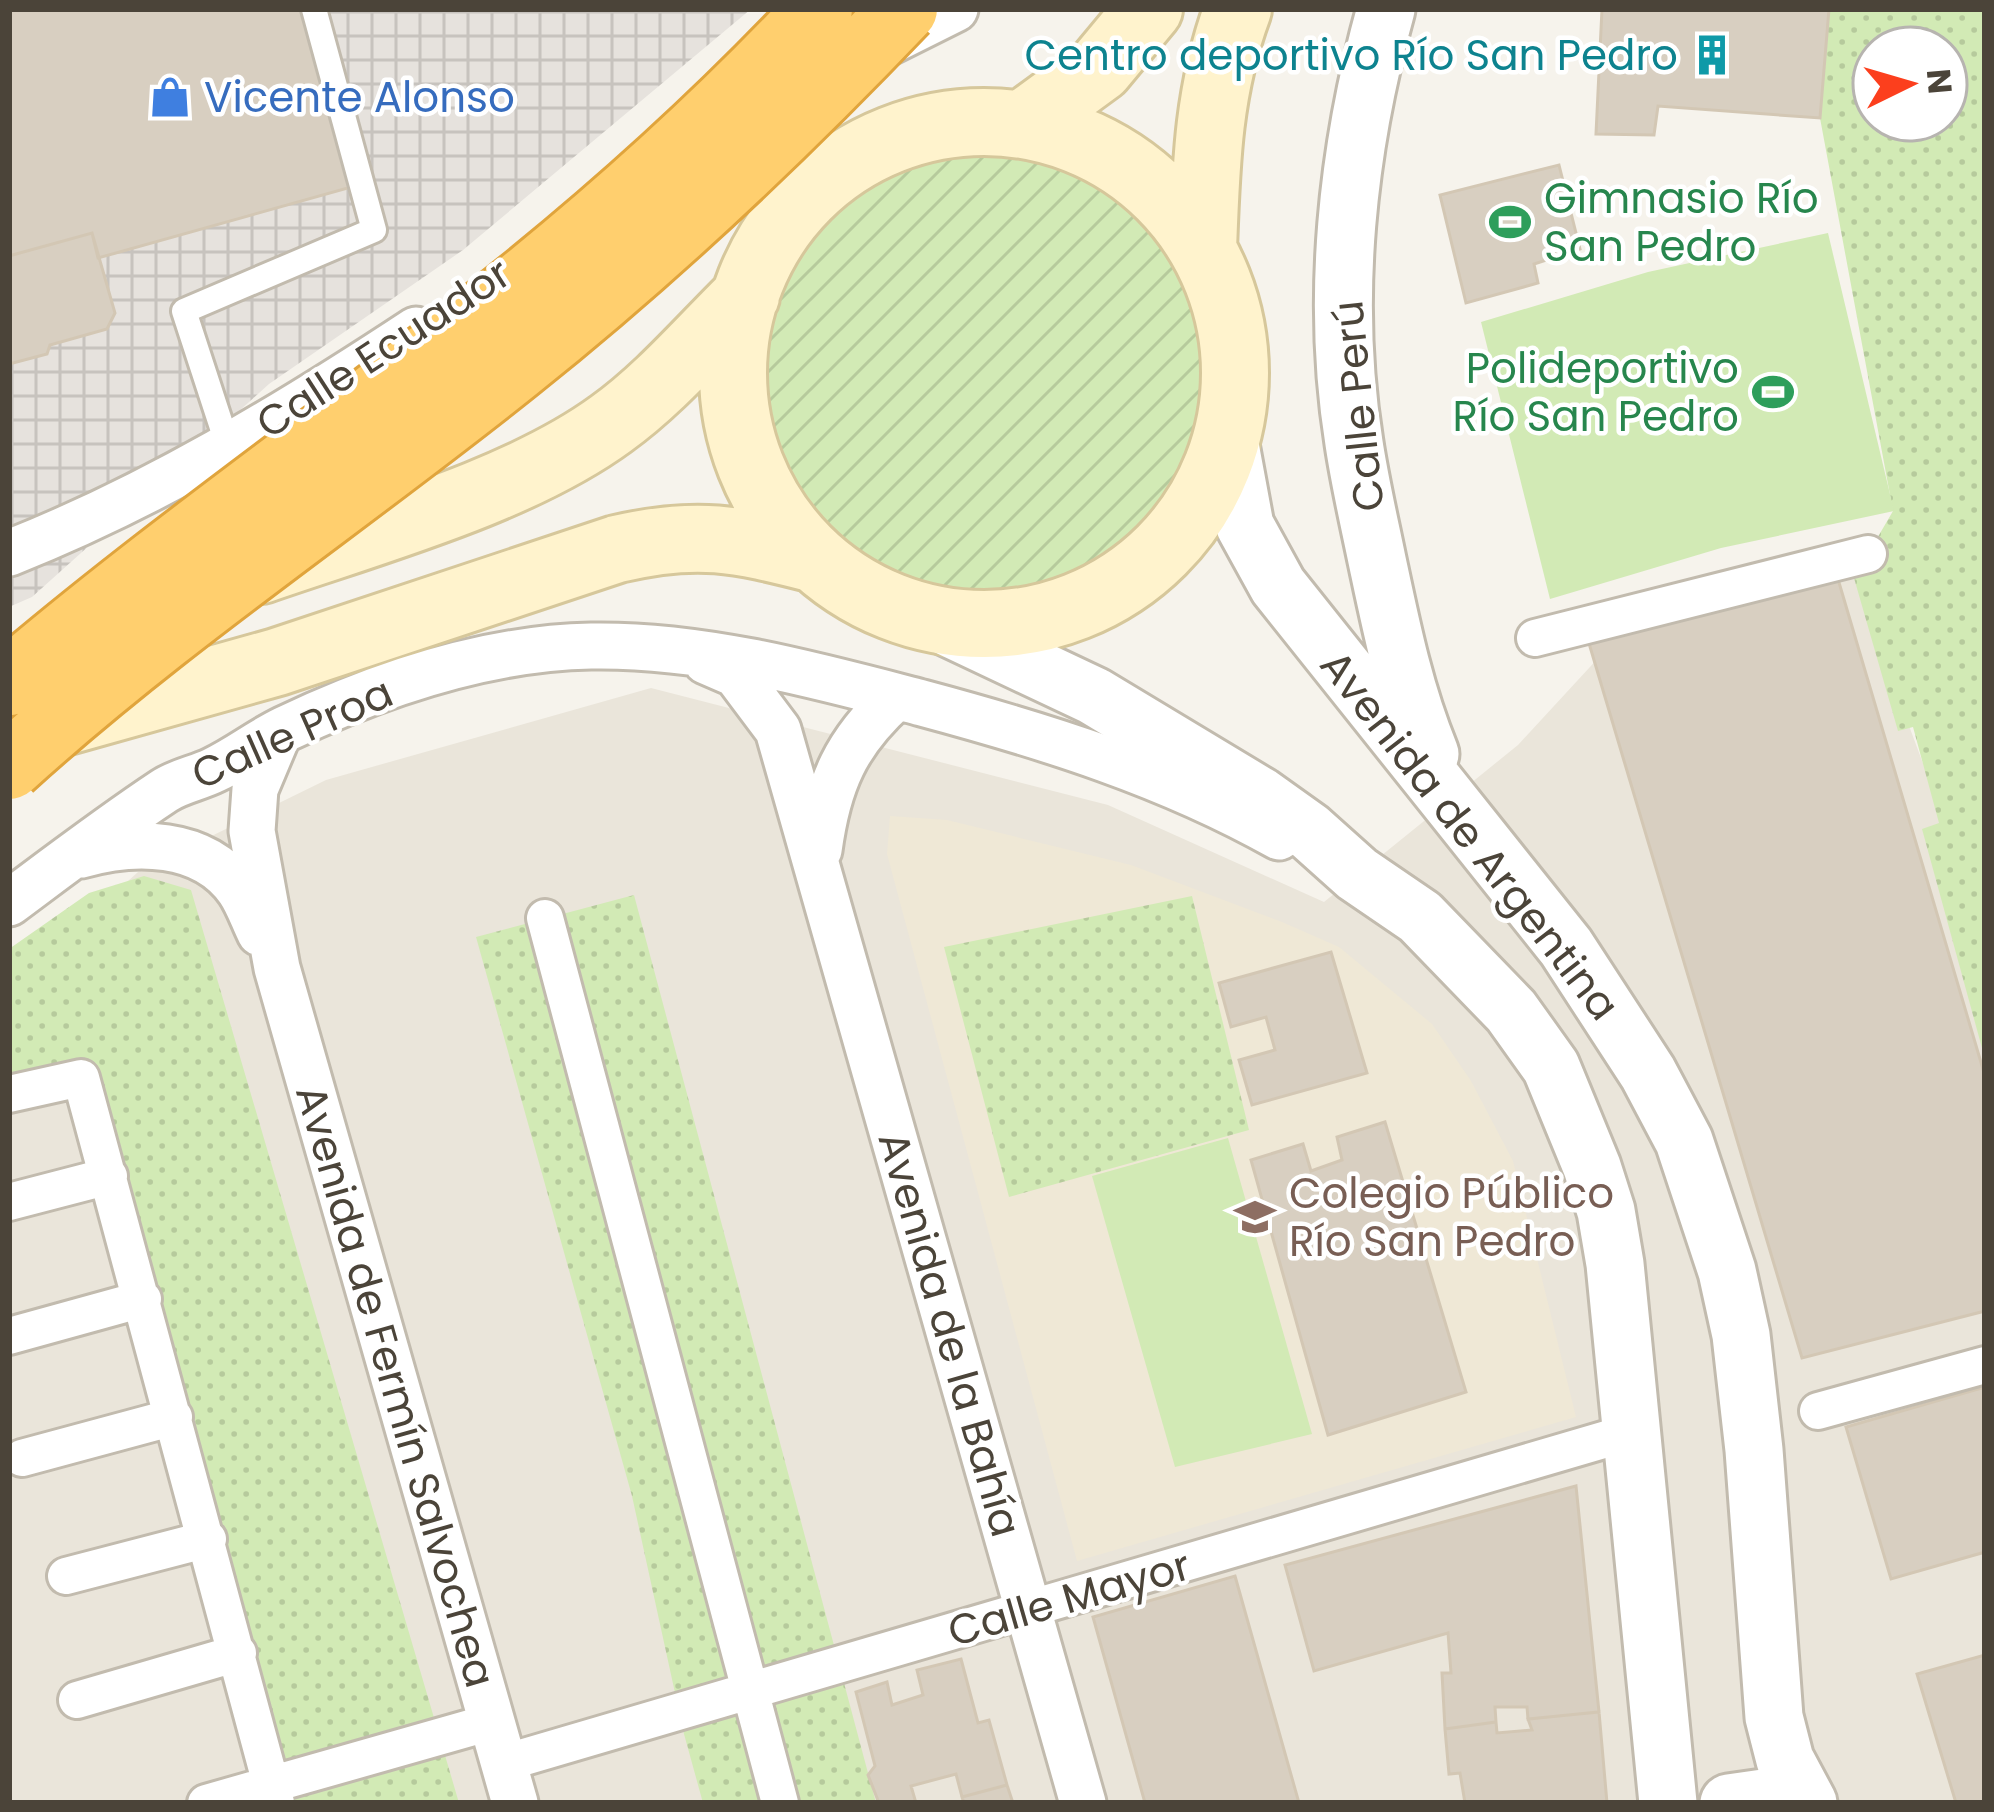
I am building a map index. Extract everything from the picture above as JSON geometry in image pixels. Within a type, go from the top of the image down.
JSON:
[{"type":"highway","points":[[9,682],[161,558],[478,319],[596,223],[751,82],[819,9]]},
{"type":"highway","points":[[9,766],[175,627],[517,368],[681,231],[904,9]]},
{"type":"main road","points":[[1022,124],[1100,68],[1149,9]]},
{"type":"main road","points":[[1202,250],[1208,142],[1220,59],[1238,9]]},
{"type":"main road","points":[[952,124],[1022,124],[1077,140],[1127,166],[1170,204],[1202,250],[1221,293],[1232,339],[1235,371],[1228,434],[1195,510],[1160,552],[1118,586],[1042,619],[988,625],[933,620],[870,597],[815,559],[770,503],[742,438],[734,352],[746,296],[764,253],[790,213],[862,153],[906,134],[952,124]]},
{"type":"main road","points":[[9,657],[445,507],[506,481],[610,426],[746,296]]},
{"type":"main road","points":[[9,742],[50,725],[278,662],[617,549],[669,537],[718,538],[815,559]]},
{"type":"street","points":[[742,114],[782,53],[791,9]]},
{"type":"street","points":[[742,114],[955,9]]},
{"type":"street","name":"Calle Perú","points":[[1386,9],[1353,154],[1344,268],[1347,385],[1354,444],[1398,659],[1447,796]]},
{"type":"street","name":"Calle Ecuador","points":[[9,553],[81,525],[279,417],[742,114]]},
{"type":"street","name":"Avenida de Argentina","points":[[1228,434],[1245,526],[1278,586],[1556,934],[1607,1008],[1684,1141],[1727,1271],[1749,1390],[1774,1717],[1785,1760],[1808,1803]]},
{"type":"street","points":[[1535,638],[1868,554]]},
{"type":"street","name":"Avenida de Argentina","points":[[933,620],[1094,696],[1309,831],[1357,874],[1420,917],[1511,1011],[1551,1067],[1574,1117],[1606,1211],[1634,1430],[1668,1803]]},
{"type":"street","name":"Calle Proa","points":[[9,903],[169,787],[214,771],[279,732],[353,698],[529,650],[592,646],[682,650],[896,697],[1036,734],[1237,813],[1315,859],[1357,874]]},
{"type":"street","name":"Calle Proa","points":[[682,650],[736,674],[762,704],[778,730],[817,865]]},
{"type":"street","points":[[817,865],[832,779],[868,722],[896,697]]},
{"type":"street","points":[[278,968],[252,831],[255,789],[279,732]]},
{"type":"street","points":[[169,787],[212,790],[234,806],[252,831]]},
{"type":"street","points":[[67,859],[115,845],[154,844],[205,859],[238,888],[278,968]]},
{"type":"street","name":"Avenida de la Bahía","points":[[817,865],[1082,1803]]},
{"type":"street","points":[[545,918],[780,1803]]},
{"type":"street","name":"Avenida de Fermín Salvochea","points":[[278,968],[503,1763]]},
{"type":"street","points":[[9,1094],[80,1078],[208,1539],[273,1794]]},
{"type":"street","points":[[9,1202],[109,1176]]},
{"type":"street","points":[[9,1336],[142,1299]]},
{"type":"street","points":[[1818,1411],[1985,1365]]},
{"type":"street","points":[[22,1458],[174,1417]]},
{"type":"street","name":"Calle Mayor","points":[[206,1803],[503,1763],[1634,1430]]},
{"type":"street","points":[[66,1576],[208,1539]]},
{"type":"street","points":[[77,1700],[238,1653]]},
{"type":"street","points":[[1729,1803],[1764,1798],[1796,1803]]},
{"type":"lane","points":[[228,446],[184,311],[374,230],[314,9]]},
{"type":"shaded area","points":[[9,9],[751,9],[463,250],[269,384],[32,597],[9,607]]},
{"type":"shaded area","points":[[1854,578],[1985,930],[1985,1803],[9,1803],[9,989],[138,872],[326,780],[651,688],[1108,805],[1324,902],[1518,745],[1613,642]]},
{"type":"shaded area","name":"Colegio Público Río San Pedro","points":[[890,816],[947,820],[1131,865],[1282,922],[1339,947],[1432,1024],[1471,1081],[1513,1161],[1576,1417],[1077,1561],[887,854]]},
{"type":"green space","points":[[1829,9],[1985,9],[1985,1059],[1922,829],[1939,823],[1913,727],[1898,731],[1854,578],[1893,511],[1820,118]]},
{"type":"green space","points":[[983,145],[1028,149],[1071,162],[1110,184],[1145,212],[1173,247],[1195,286],[1208,329],[1212,374],[1208,419],[1195,462],[1173,501],[1145,536],[1110,564],[1071,586],[1028,599],[983,603],[938,599],[895,586],[856,564],[821,536],[793,501],[771,462],[758,419],[754,374],[758,329],[771,286],[793,247],[821,212],[856,184],[895,162],[938,149]]},
{"type":"green space","points":[[1828,233],[1894,511],[1721,548],[1550,599],[1481,322],[1648,272]]},
{"type":"green space","points":[[144,876],[191,890],[459,1803],[290,1803],[94,1062],[9,1084],[9,949],[89,893]]},
{"type":"green space","points":[[634,895],[876,1803],[703,1803],[684,1734],[632,1496],[476,937]]},
{"type":"green space","points":[[1192,896],[1249,1130],[1009,1197],[944,947]]},
{"type":"green space","points":[[1228,1138],[1312,1434],[1175,1467],[1092,1176]]},
{"type":"building","name":"Vicente Alonso","points":[[9,9],[306,9],[355,186],[98,258],[92,233],[9,256]]},
{"type":"building","name":"Centro deportivo Río San Pedro","points":[[1602,9],[1829,9],[1820,118],[1658,106],[1654,135],[1596,134]]},
{"type":"building","name":"Gimnasio Río San Pedro","points":[[1559,165],[1580,249],[1534,264],[1538,283],[1466,303],[1440,195]]},
{"type":"building","points":[[92,233],[115,313],[107,329],[50,345],[47,354],[9,364],[9,256]]},
{"type":"building","points":[[1835,569],[1985,1076],[1985,1311],[1802,1358],[1588,640]]},
{"type":"building","points":[[1331,952],[1367,1073],[1252,1105],[1239,1060],[1275,1050],[1266,1017],[1231,1027],[1219,983]]},
{"type":"building","points":[[1385,1122],[1466,1392],[1328,1435],[1251,1160],[1303,1144],[1311,1171],[1342,1160],[1337,1137]]},
{"type":"building","points":[[1985,1387],[1985,1552],[1891,1579],[1846,1427]]},
{"type":"building","points":[[1576,1486],[1599,1712],[1528,1719],[1527,1707],[1495,1707],[1496,1722],[1445,1729],[1442,1673],[1451,1673],[1448,1633],[1314,1671],[1285,1565]]},
{"type":"building","points":[[1235,1576],[1299,1803],[1145,1803],[1093,1617]]},
{"type":"building","points":[[1985,1655],[1985,1803],[1956,1803],[1917,1674]]},
{"type":"building","points":[[961,1659],[978,1723],[989,1720],[1007,1785],[962,1797],[956,1774],[911,1786],[916,1803],[879,1803],[868,1775],[875,1766],[856,1692],[887,1682],[892,1705],[923,1695],[917,1670]]},
{"type":"building","points":[[1599,1712],[1607,1803],[1465,1803],[1460,1773],[1449,1774],[1445,1729],[1496,1722],[1497,1733],[1532,1730],[1528,1719]]},
{"type":"building","points":[[1007,1785],[1013,1803],[964,1803],[962,1797]]},
{"type":"place","name":"Centro deportivo Río San Pedro","points":[[1712,55]]},
{"type":"place","name":"Vicente Alonso","points":[[170,97]]},
{"type":"place","name":"Gimnasio Río San Pedro","points":[[1510,222]]},
{"type":"place","name":"Polideportivo Río San Pedro","points":[[1773,392]]},
{"type":"place","name":"Colegio Público Río San Pedro","points":[[1255,1217]]}]
